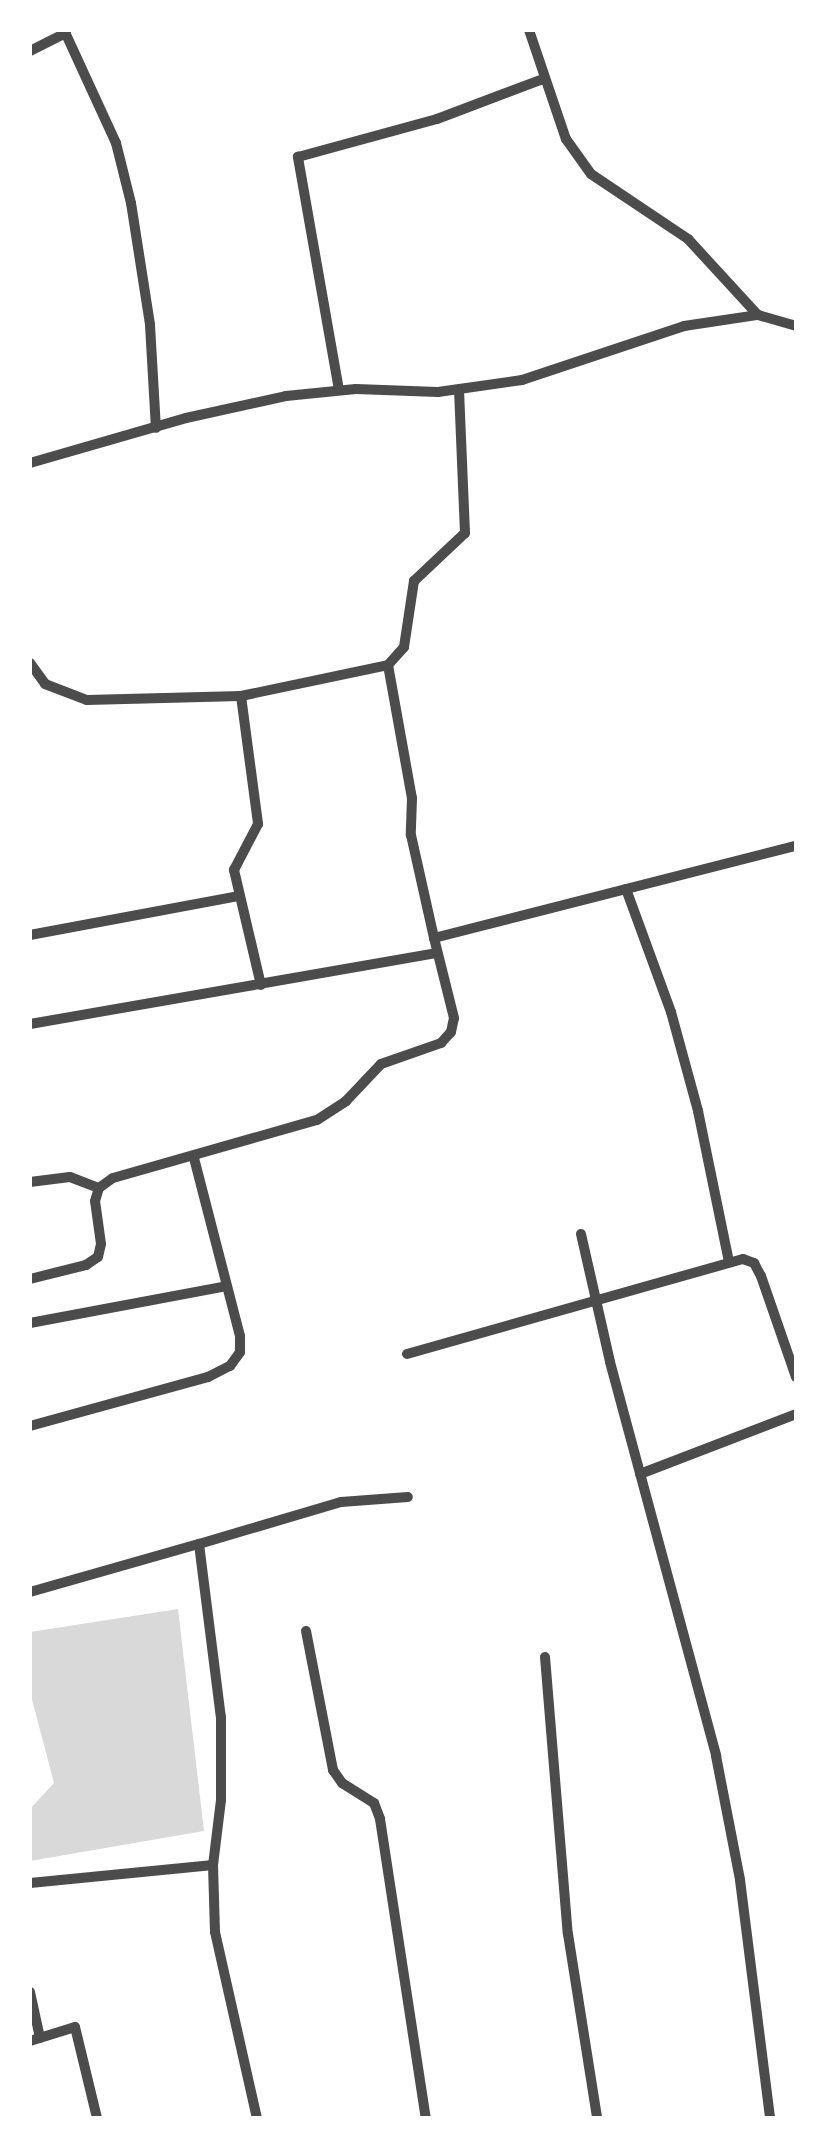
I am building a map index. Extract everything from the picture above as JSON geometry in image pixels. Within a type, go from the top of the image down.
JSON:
[{"type":"street","points":[[529,30],[566,139],[590,174],[688,239],[758,314]]},
{"type":"street","points":[[30,51],[65,32],[116,143],[131,203],[150,326],[156,428]]},
{"type":"street","points":[[340,390],[298,157],[436,118],[543,78]]},
{"type":"street","points":[[30,463],[286,396],[340,390],[459,389],[522,380],[684,326],[758,314],[796,326]]},
{"type":"street","points":[[30,662],[45,684],[87,700],[241,696],[388,665],[404,647],[414,582],[465,533],[459,389]]},
{"type":"street","points":[[30,1278],[86,1265],[98,1256],[102,1244],[95,1201],[100,1188],[112,1178],[194,1158],[316,1120],[346,1101],[381,1064],[441,1043],[451,1032],[454,1018],[411,836],[412,798],[388,665]]},
{"type":"street","points":[[241,696],[258,824],[234,870],[261,986]]},
{"type":"street","points":[[434,938],[796,846]]},
{"type":"street","points":[[626,889],[684,1062],[729,1262]]},
{"type":"street","points":[[30,935],[238,896]]},
{"type":"street","points":[[30,1024],[436,953]]},
{"type":"street","points":[[30,1426],[208,1377],[230,1366],[240,1352],[240,1336],[194,1158]]},
{"type":"street","points":[[30,1182],[70,1177],[100,1188]]},
{"type":"street","points":[[581,1234],[716,1756],[740,1880],[770,2118]]},
{"type":"street","points":[[407,1354],[729,1262],[754,1264],[796,1377]]},
{"type":"street","points":[[30,1323],[227,1286]]},
{"type":"street","points":[[640,1474],[796,1414]]},
{"type":"street","points":[[30,1592],[341,1502],[408,1498]]},
{"type":"street","points":[[199,1544],[221,1717],[221,1800],[213,1865],[215,1932],[256,2118]]},
{"type":"street","points":[[306,1631],[332,1770],[342,1783],[374,1803],[380,1819],[426,2118]]},
{"type":"street","points":[[545,1656],[568,1934],[597,2118]]},
{"type":"street","points":[[30,1883],[213,1865]]},
{"type":"street","points":[[30,1992],[35,2040],[76,2027],[97,2118]]},
{"type":"shaded area","points":[[178,1609],[204,1831],[30,1861],[30,1809],[54,1783],[30,1692],[30,1632]]}]
